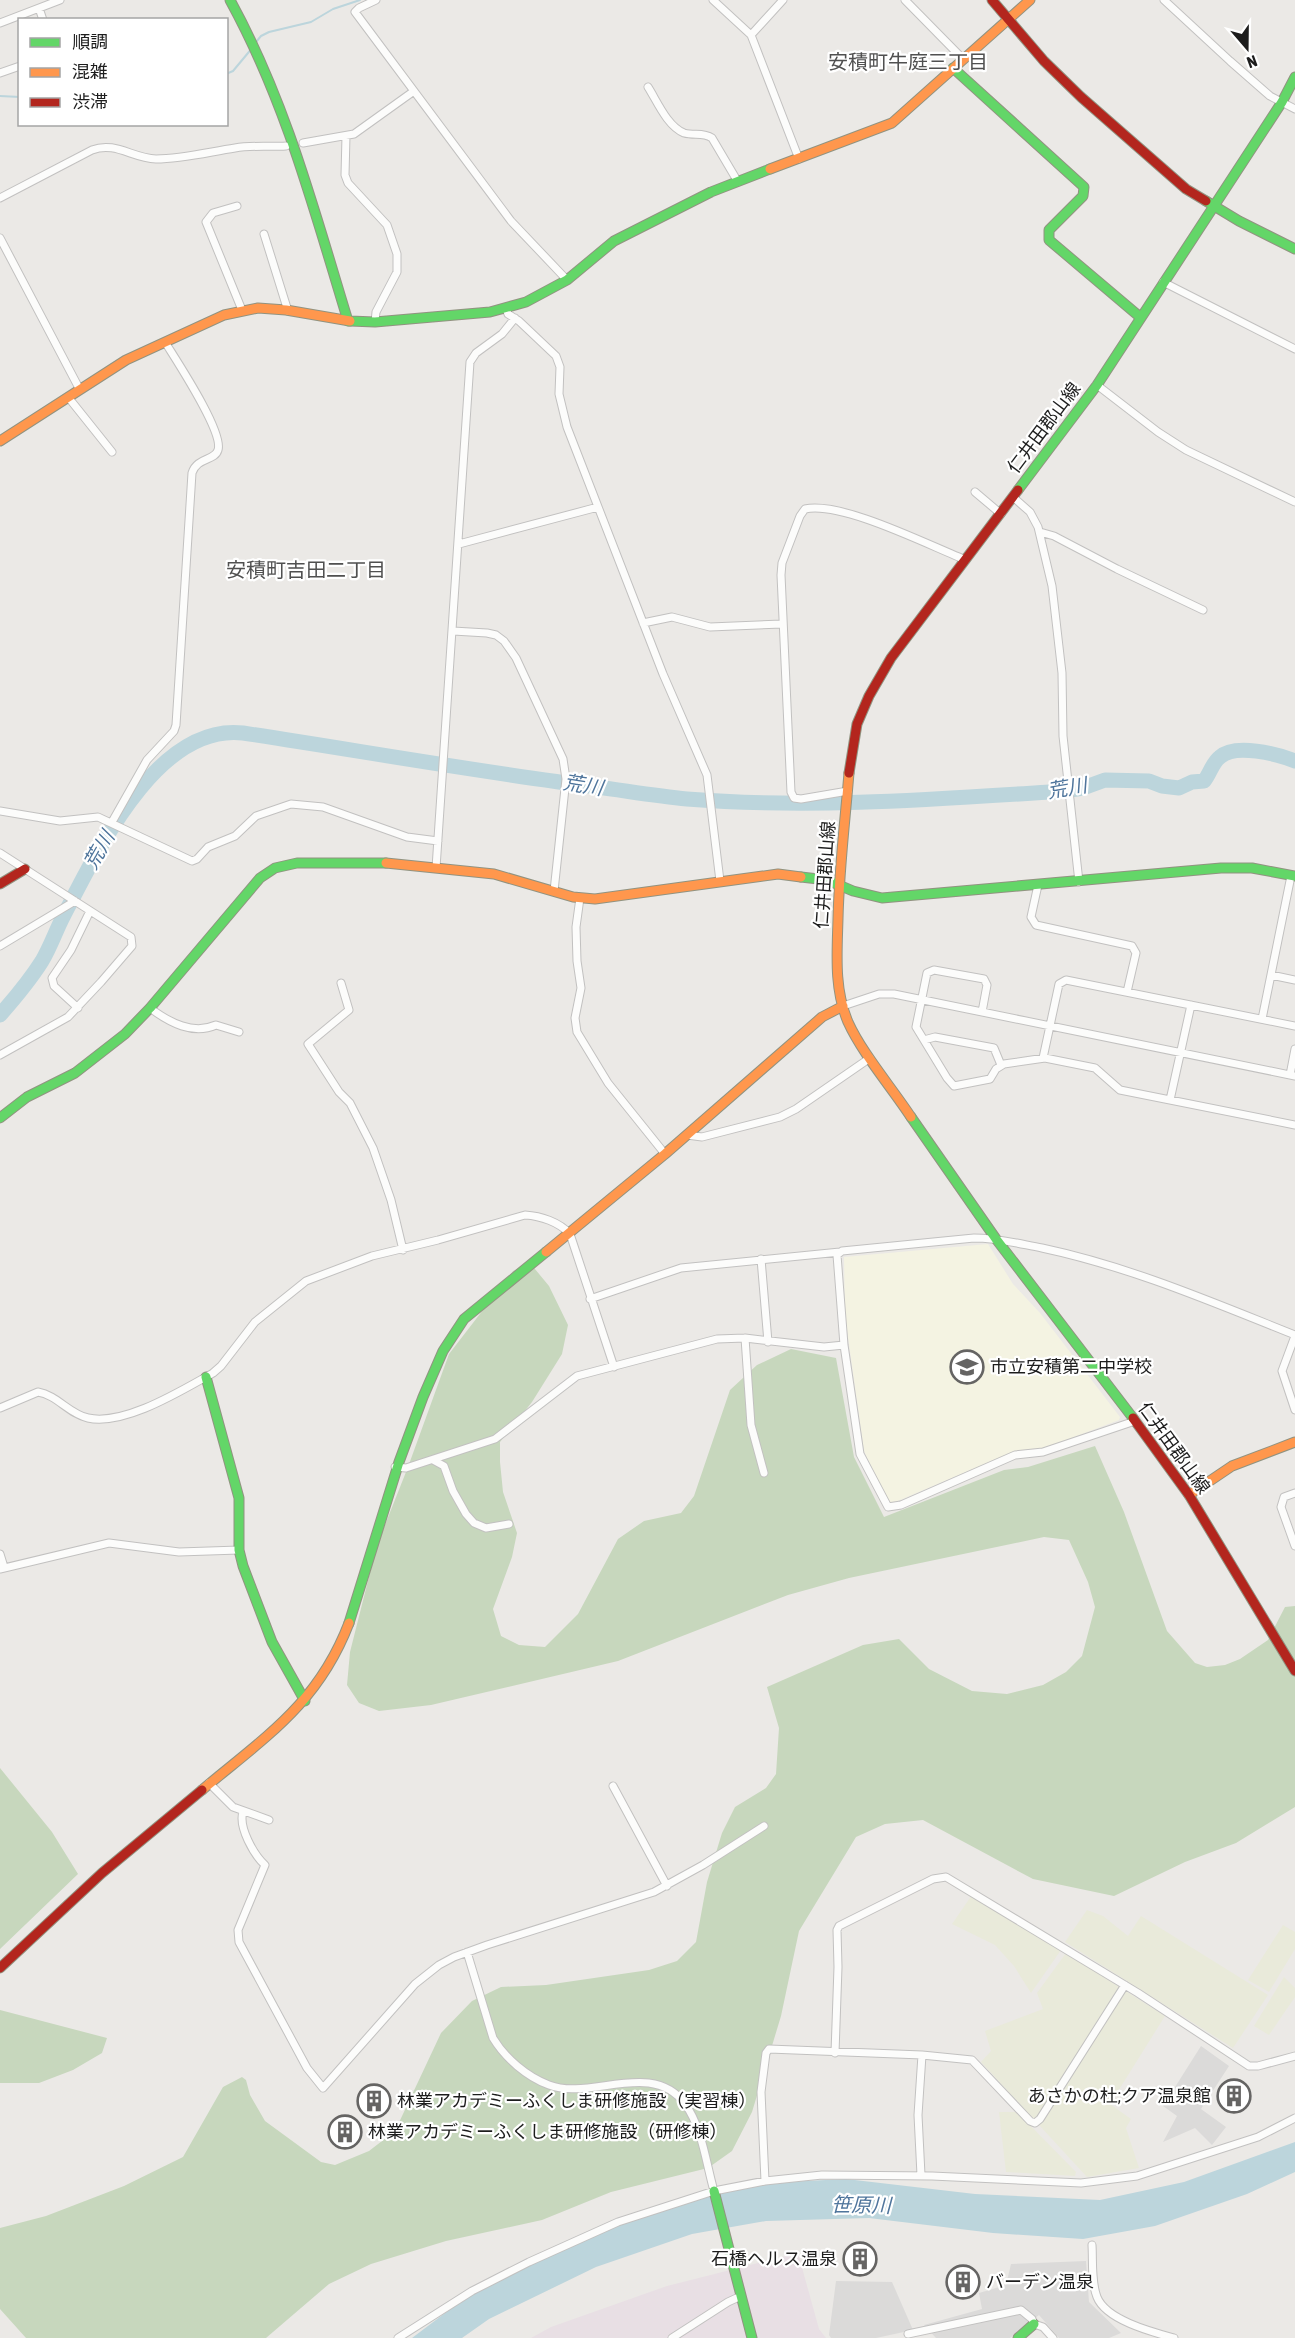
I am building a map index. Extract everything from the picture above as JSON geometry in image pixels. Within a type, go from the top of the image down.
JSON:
[{"type":"street","points":[[0,23],[60,0]]},
{"type":"street","points":[[230,0],[253,40],[296,147],[348,321]]},
{"type":"street","points":[[376,0],[358,8],[355,12],[510,220],[567,280]]},
{"type":"street","points":[[713,0],[751,35],[799,159]]},
{"type":"street","points":[[751,35],[783,0]]},
{"type":"street","points":[[905,0],[963,59]]},
{"type":"street","points":[[992,0],[1081,97],[1186,189],[1214,207],[1295,249]]},
{"type":"street","points":[[0,441],[126,360],[224,315],[242,310],[258,308],[348,321],[375,322],[474,314],[506,309],[544,294],[567,280],[614,241],[637,227],[738,182],[892,123],[1030,0]]},
{"type":"street","points":[[1164,0],[1230,62],[1275,99],[1295,109]]},
{"type":"street","points":[[39,8],[42,18]]},
{"type":"street","points":[[0,73],[18,67]]},
{"type":"street","points":[[953,68],[1084,187],[1083,196],[1049,230],[1049,240],[1140,317]]},
{"type":"street","name":"仁井田郡山線","points":[[1295,77],[1282,102],[1097,384],[891,658],[869,696],[857,724],[851,752],[839,884],[836,971],[843,1006],[858,1040],[996,1239],[1189,1495],[1295,1671]]},
{"type":"street","points":[[648,87],[667,117],[679,130],[688,134],[705,134],[712,138],[738,182]]},
{"type":"street","points":[[303,143],[354,134],[414,91]]},
{"type":"street","points":[[346,136],[345,175],[348,183],[387,225],[398,254],[397,272],[376,312],[375,322]]},
{"type":"street","points":[[0,198],[104,146],[112,146],[155,159],[207,154],[238,147],[286,146]]},
{"type":"street","points":[[237,206],[213,213],[206,222],[242,310]]},
{"type":"street","points":[[264,234],[288,311]]},
{"type":"street","points":[[0,238],[80,390]]},
{"type":"street","points":[[1163,282],[1295,349]]},
{"type":"street","points":[[506,309],[508,314],[556,356],[560,367],[559,392],[567,427],[643,623],[708,778],[720,881]]},
{"type":"street","points":[[436,868],[470,362],[476,353],[502,334],[515,318]]},
{"type":"street","points":[[112,822],[147,760],[174,731],[176,725],[192,474],[197,464],[216,454],[219,447],[208,415],[165,342]]},
{"type":"street","points":[[1097,384],[1178,445],[1295,502]]},
{"type":"street","points":[[68,397],[112,452]]},
{"type":"street","points":[[975,492],[1000,514]]},
{"type":"street","points":[[1013,497],[1033,516],[1040,532],[1052,586],[1059,633],[1063,736],[1078,882]]},
{"type":"street","points":[[459,544],[598,507]]},
{"type":"street","points":[[848,791],[801,799],[792,796],[782,624],[782,567],[800,516],[805,509],[820,508],[852,514],[966,560]]},
{"type":"street","points":[[1040,532],[1049,534],[1203,610]]},
{"type":"street","points":[[643,623],[672,616],[710,627],[782,624]]},
{"type":"street","points":[[453,631],[496,635],[507,644],[516,658],[563,759],[566,778],[554,891]]},
{"type":"street","points":[[0,811],[60,821],[91,816],[112,822],[192,861],[197,859],[207,847],[235,836],[256,816],[291,804],[322,807],[407,837],[438,841]]},
{"type":"street","points":[[0,853],[131,937],[132,946],[78,1008],[49,1029],[0,1055]]},
{"type":"street","points":[[0,1118],[27,1097],[75,1073],[125,1034],[150,1008],[252,886],[275,868],[297,863],[326,861],[382,863],[494,874],[580,898],[599,899],[778,874],[823,879],[867,896],[882,898],[1221,868],[1252,868],[1293,876],[1262,1019]]},
{"type":"street","points":[[0,884],[25,869]]},
{"type":"street","points":[[1038,885],[1031,917],[1036,925],[1132,946],[1136,953],[1127,992]]},
{"type":"street","points":[[580,898],[576,927],[581,988],[575,1018],[578,1032],[608,1083],[665,1154]]},
{"type":"street","points":[[0,946],[75,901]]},
{"type":"street","points":[[78,1008],[54,986],[52,978],[71,950],[90,912]]},
{"type":"street","points":[[982,1012],[987,986],[981,978],[930,971],[927,974],[916,1027],[954,1086],[990,1079],[1001,1065],[1043,1058],[1095,1068],[1120,1090],[1295,1125]]},
{"type":"street","points":[[1271,975],[1295,980]]},
{"type":"street","points":[[1043,1058],[1059,984],[1068,980],[1295,1026]]},
{"type":"street","points":[[342,983],[349,1010],[308,1044],[339,1092],[350,1103],[373,1148],[391,1200],[403,1250]]},
{"type":"street","points":[[0,1968],[102,1873],[305,1701],[329,1667],[345,1638],[395,1467],[435,1365],[448,1339],[464,1319],[665,1154],[822,1017],[843,1006],[882,993],[1292,1075],[1295,1049]]},
{"type":"street","points":[[1170,1100],[1191,1005]]},
{"type":"street","points":[[150,1008],[194,1030],[207,1030],[216,1025],[239,1032]]},
{"type":"street","points":[[924,1040],[935,1037],[994,1048],[1001,1065]]},
{"type":"street","points":[[687,1135],[702,1137],[780,1117],[796,1109],[870,1058]]},
{"type":"street","points":[[0,1408],[38,1392],[54,1398],[86,1418],[117,1416],[152,1406],[206,1377],[221,1366],[255,1322],[306,1281],[372,1256],[403,1250],[525,1215],[532,1215],[559,1225],[570,1234],[614,1367]]},
{"type":"street","points":[[590,1299],[681,1268],[974,1238],[996,1239],[1078,1256],[1136,1272],[1295,1336],[1282,1371],[1291,1389],[1295,1410]]},
{"type":"street","points":[[840,1252],[837,1259],[844,1345],[860,1454],[888,1507],[901,1505],[1015,1455],[1043,1452],[1135,1421]]},
{"type":"street","points":[[761,1259],[768,1342]]},
{"type":"street","points":[[395,1467],[406,1468],[495,1439],[572,1379],[705,1341],[745,1338],[824,1347],[844,1345]]},
{"type":"street","points":[[745,1338],[750,1417],[764,1473]]},
{"type":"street","points":[[206,1377],[239,1498],[239,1550],[250,1587],[272,1642],[305,1701]]},
{"type":"street","points":[[1189,1495],[1232,1466],[1295,1442]]},
{"type":"street","points":[[432,1460],[444,1467],[453,1491],[474,1523],[486,1528],[509,1524]]},
{"type":"street","points":[[1294,1543],[1281,1507],[1284,1497],[1295,1493]]},
{"type":"street","points":[[0,1554],[2,1568],[109,1543],[179,1552],[239,1550]]},
{"type":"street","points":[[209,1783],[229,1805],[269,1820]]},
{"type":"street","points":[[613,1786],[667,1886]]},
{"type":"street","points":[[243,1812],[241,1820],[244,1830],[265,1865],[238,1930],[239,1942],[307,2068],[323,2088],[424,1975],[454,1957],[624,1903],[667,1886],[764,1826]]},
{"type":"street","points":[[835,2053],[837,1930],[839,1926],[941,1877],[949,1877],[1125,1985],[1249,2066],[1258,2066],[1295,2056]]},
{"type":"street","points":[[468,1952],[493,2038],[500,2051],[528,2073],[549,2085],[578,2089],[637,2082],[660,2086],[683,2102],[693,2118],[752,2338]]},
{"type":"street","points":[[765,2181],[761,2092],[767,2051],[773,2049],[922,2055],[972,2060],[1030,2121],[1035,2122],[1040,2119],[1125,1985]]},
{"type":"street","points":[[921,2175],[918,2115],[922,2055]]},
{"type":"street","points":[[399,2338],[472,2291],[529,2262],[618,2222],[714,2193],[765,2181],[822,2175],[921,2175],[1081,2183],[1137,2176],[1258,2137],[1295,2118]]},
{"type":"street","points":[[1092,2245],[1095,2291],[1100,2304],[1136,2328],[1174,2338]]},
{"type":"street","points":[[672,2338],[741,2296]]},
{"type":"street","points":[[908,2334],[1021,2310],[1032,2319],[1034,2324],[1043,2327],[1053,2338]]},
{"type":"street","points":[[1018,2338],[1034,2324]]},
{"type":"shaded area","name":"市立安積第二中学校","points":[[988,1244],[1013,1284],[1040,1313],[1120,1417],[1119,1420],[1045,1448],[1015,1451],[893,1503],[888,1502],[864,1451],[845,1316],[844,1257]]},
{"type":"shaded area","points":[[972,1895],[1061,1950],[1031,1993],[1014,1966],[995,1945],[952,1924]]},
{"type":"shaded area","points":[[1087,1910],[1103,1916],[1128,1936],[1141,1916],[1268,1995],[1233,2048],[1065,1942]]},
{"type":"shaded area","points":[[1283,1925],[1295,1932],[1295,1949],[1269,1992],[1248,1980]]},
{"type":"shaded area","points":[[1066,1953],[1165,2016],[1110,2104],[1131,2119],[1126,2128],[1139,2168],[1087,2177],[981,2062],[991,2051],[985,2031],[1043,2009],[1037,1993]]},
{"type":"shaded area","points":[[1284,1977],[1295,1988],[1295,1997],[1269,2035],[1254,2026]]},
{"type":"shaded area","name":"あさかの杜;クア温泉館","points":[[1201,2046],[1229,2066],[1201,2109],[1226,2127],[1212,2145],[1195,2128],[1163,2142],[1177,2116],[1163,2106]]},
{"type":"shaded area","points":[[999,2112],[1017,2112],[1076,2172],[1075,2176],[1006,2172]]},
{"type":"shaded area","points":[[798,2253],[819,2329],[826,2338],[531,2338],[551,2327],[667,2286]]},
{"type":"shaded area","points":[[1086,2261],[1089,2302],[1121,2333],[1109,2338],[1059,2338],[1039,2315],[1010,2338],[936,2338],[924,2325],[982,2309],[979,2293],[1006,2285],[1011,2264]]},
{"type":"shaded area","points":[[836,2281],[892,2282],[913,2330],[876,2338],[831,2338],[829,2335]]},
{"type":"green space","points":[[530,1263],[549,1286],[568,1325],[562,1354],[532,1402],[500,1442],[503,1492],[517,1533],[512,1557],[493,1609],[501,1636],[519,1645],[545,1647],[578,1614],[618,1539],[644,1521],[681,1513],[694,1496],[730,1390],[757,1365],[791,1349],[836,1358],[854,1457],[884,1517],[1004,1470],[1028,1467],[1095,1446],[1124,1512],[1167,1631],[1195,1663],[1207,1667],[1225,1665],[1240,1659],[1268,1640],[1285,1607],[1295,1606],[1295,1807],[1236,1843],[1185,1862],[1114,1896],[1033,1879],[923,1820],[885,1824],[856,1837],[799,1931],[781,2016],[752,2112],[732,2151],[708,2168],[611,2192],[542,2220],[446,2241],[371,2264],[329,2284],[266,2338],[26,2338],[0,2309],[0,2228],[46,2216],[124,2186],[183,2157],[223,2087],[242,2077],[246,2080],[250,2095],[265,2121],[321,2162],[335,2165],[369,2151],[395,2131],[441,2033],[472,2001],[501,1987],[546,1985],[649,1970],[677,1961],[696,1942],[707,1882],[722,1833],[735,1807],[766,1788],[776,1774],[779,1728],[767,1687],[863,1645],[899,1639],[929,1669],[972,1691],[1007,1694],[1043,1685],[1066,1672],[1082,1656],[1095,1607],[1088,1582],[1069,1540],[1044,1537],[849,1578],[788,1595],[618,1661],[431,1705],[379,1711],[359,1703],[347,1685],[350,1652],[377,1545],[449,1354],[513,1271]]},
{"type":"green space","points":[[0,1768],[52,1832],[78,1874],[0,1949]]},
{"type":"green space","points":[[0,2010],[107,2038],[102,2053],[73,2070],[39,2083],[0,2083]]},
{"type":"water","name":"笹原川","points":[[1295,2142],[1295,2172],[1247,2194],[1155,2226],[1083,2239],[993,2233],[869,2218],[766,2221],[692,2234],[596,2267],[489,2319],[462,2338],[412,2338],[469,2295],[559,2248],[679,2200],[765,2183],[846,2179],[975,2194],[1100,2200],[1184,2182]]},
{"type":"waterway","points":[[256,42],[269,32],[311,22],[333,9],[360,0]]},
{"type":"waterway","points":[[228,73],[233,71],[253,47]]},
{"type":"waterway","points":[[0,96],[18,97]]},
{"type":"waterway","name":"荒川","points":[[0,1015],[42,961],[94,859],[112,827],[134,797],[157,770],[183,748],[212,735],[243,733],[508,775],[676,798],[734,802],[829,803],[970,797],[1064,791],[1083,788],[1105,780],[1149,781],[1162,786],[1179,788],[1192,782],[1204,781],[1217,759],[1227,753],[1256,751],[1295,761]]},
{"type":"traffic: fast","points":[[230,0],[250,39],[283,117],[348,321]]},
{"type":"traffic: fast","points":[[953,68],[1084,187],[1083,196],[1049,230],[1049,240],[1140,317]]},
{"type":"traffic: fast","points":[[1018,490],[1097,385],[1282,102],[1295,77]]},
{"type":"traffic: fast","points":[[350,321],[375,322],[490,312],[526,302],[567,280],[614,241],[711,192],[770,169]]},
{"type":"traffic: fast","points":[[1206,201],[1239,221],[1295,249]]},
{"type":"traffic: fast","points":[[0,1118],[27,1097],[75,1073],[125,1034],[150,1008],[260,878],[275,868],[297,863],[386,863]]},
{"type":"traffic: fast","points":[[801,877],[827,880],[853,891],[882,898],[1221,868],[1252,868],[1295,876]]},
{"type":"traffic: fast","points":[[911,1117],[996,1239],[1133,1418]]},
{"type":"traffic: fast","points":[[349,1623],[399,1462],[443,1351],[464,1319],[546,1252]]},
{"type":"traffic: fast","points":[[206,1377],[239,1498],[239,1550],[243,1566],[272,1642],[305,1701]]},
{"type":"traffic: fast","points":[[714,2191],[752,2338]]},
{"type":"traffic: fast","points":[[1018,2338],[1034,2324]]},
{"type":"traffic: slow","points":[[770,169],[892,123],[1030,0]]},
{"type":"traffic: slow","points":[[0,441],[126,360],[224,315],[258,308],[286,310],[350,321]]},
{"type":"traffic: slow","points":[[849,773],[839,901],[837,958],[840,997],[854,1034],[911,1117]]},
{"type":"traffic: slow","points":[[386,863],[494,874],[573,897],[595,899],[778,874],[801,877]]},
{"type":"traffic: slow","points":[[546,1252],[665,1154],[822,1017],[843,1006]]},
{"type":"traffic: slow","points":[[1189,1495],[1232,1466],[1295,1442]]},
{"type":"traffic: slow","points":[[202,1790],[288,1717],[322,1676],[349,1623]]},
{"type":"traffic: jam","points":[[992,0],[1044,61],[1081,97],[1186,189],[1206,201]]},
{"type":"traffic: jam","points":[[849,773],[857,724],[869,696],[891,658],[1018,490]]},
{"type":"traffic: jam","points":[[0,884],[25,869]]},
{"type":"traffic: jam","points":[[1133,1418],[1189,1495],[1295,1671]]},
{"type":"traffic: jam","points":[[0,1968],[102,1873],[202,1790]]},
{"type":"place","name":"市立安積第二中学校","points":[[967,1367]]},
{"type":"place","name":"あさかの杜;クア温泉館","points":[[1234,2096]]},
{"type":"place","name":"林業アカデミーふくしま研修施設（実習棟）","points":[[374,2101]]},
{"type":"place","name":"林業アカデミーふくしま研修施設（研修棟）","points":[[345,2132]]},
{"type":"place","name":"石橋ヘルス温泉","points":[[860,2259]]},
{"type":"place","name":"バーデン温泉","points":[[963,2282]]},
{"type":"district","name":"安積町牛庭三丁目","points":[[908,62]]},
{"type":"district","name":"安積町吉田二丁目","points":[[306,570]]}]
